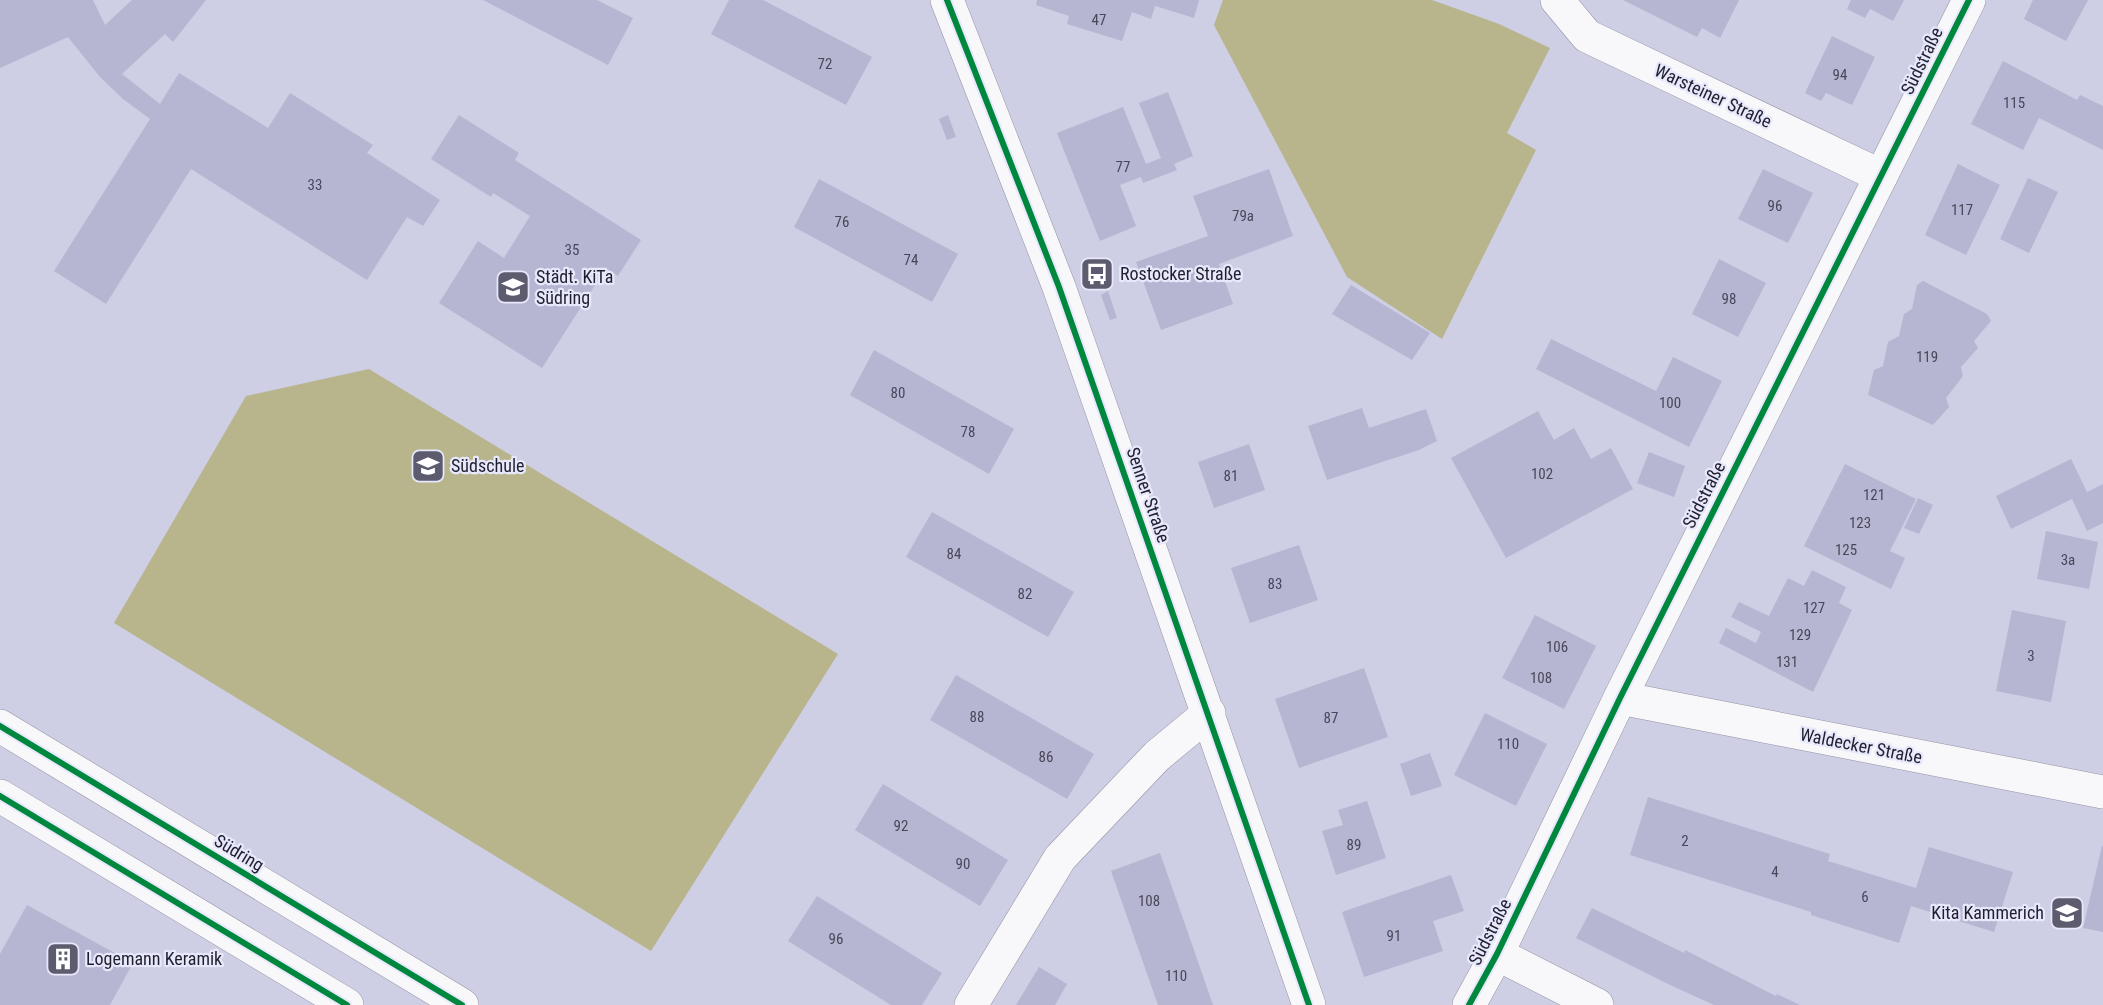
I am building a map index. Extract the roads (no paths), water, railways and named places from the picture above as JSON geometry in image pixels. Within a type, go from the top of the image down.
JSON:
[{"type":"street","name":"Senner Straße","points":[[947,0],[1059,287],[1309,1005]]},
{"type":"street","name":"Warsteiner Straße","points":[[1557,0],[1587,36],[1881,176]]},
{"type":"street","name":"Südstraße","points":[[1469,1005],[1497,954],[1620,698],[1969,0]]},
{"type":"street","name":"Waldecker Straße","points":[[1620,698],[2103,792]]},
{"type":"street","points":[[971,1005],[1060,858],[1157,756],[1209,713]]},
{"type":"street","name":"Südring","points":[[0,726],[462,1005]]},
{"type":"street","points":[[0,796],[347,1005]]},
{"type":"street","name":"Südstraße","points":[[1497,954],[1597,1005]]},
{"type":"place","name":"Rostocker Straße","points":[[1097,274]]},
{"type":"place","name":"Städt. KiTa Südring","points":[[513,287]]},
{"type":"place","name":"Südschule","points":[[428,466]]},
{"type":"place","name":"Kita Kammerich","points":[[2067,913]]},
{"type":"place","name":"Logemann Keramik","points":[[63,959]]}]
